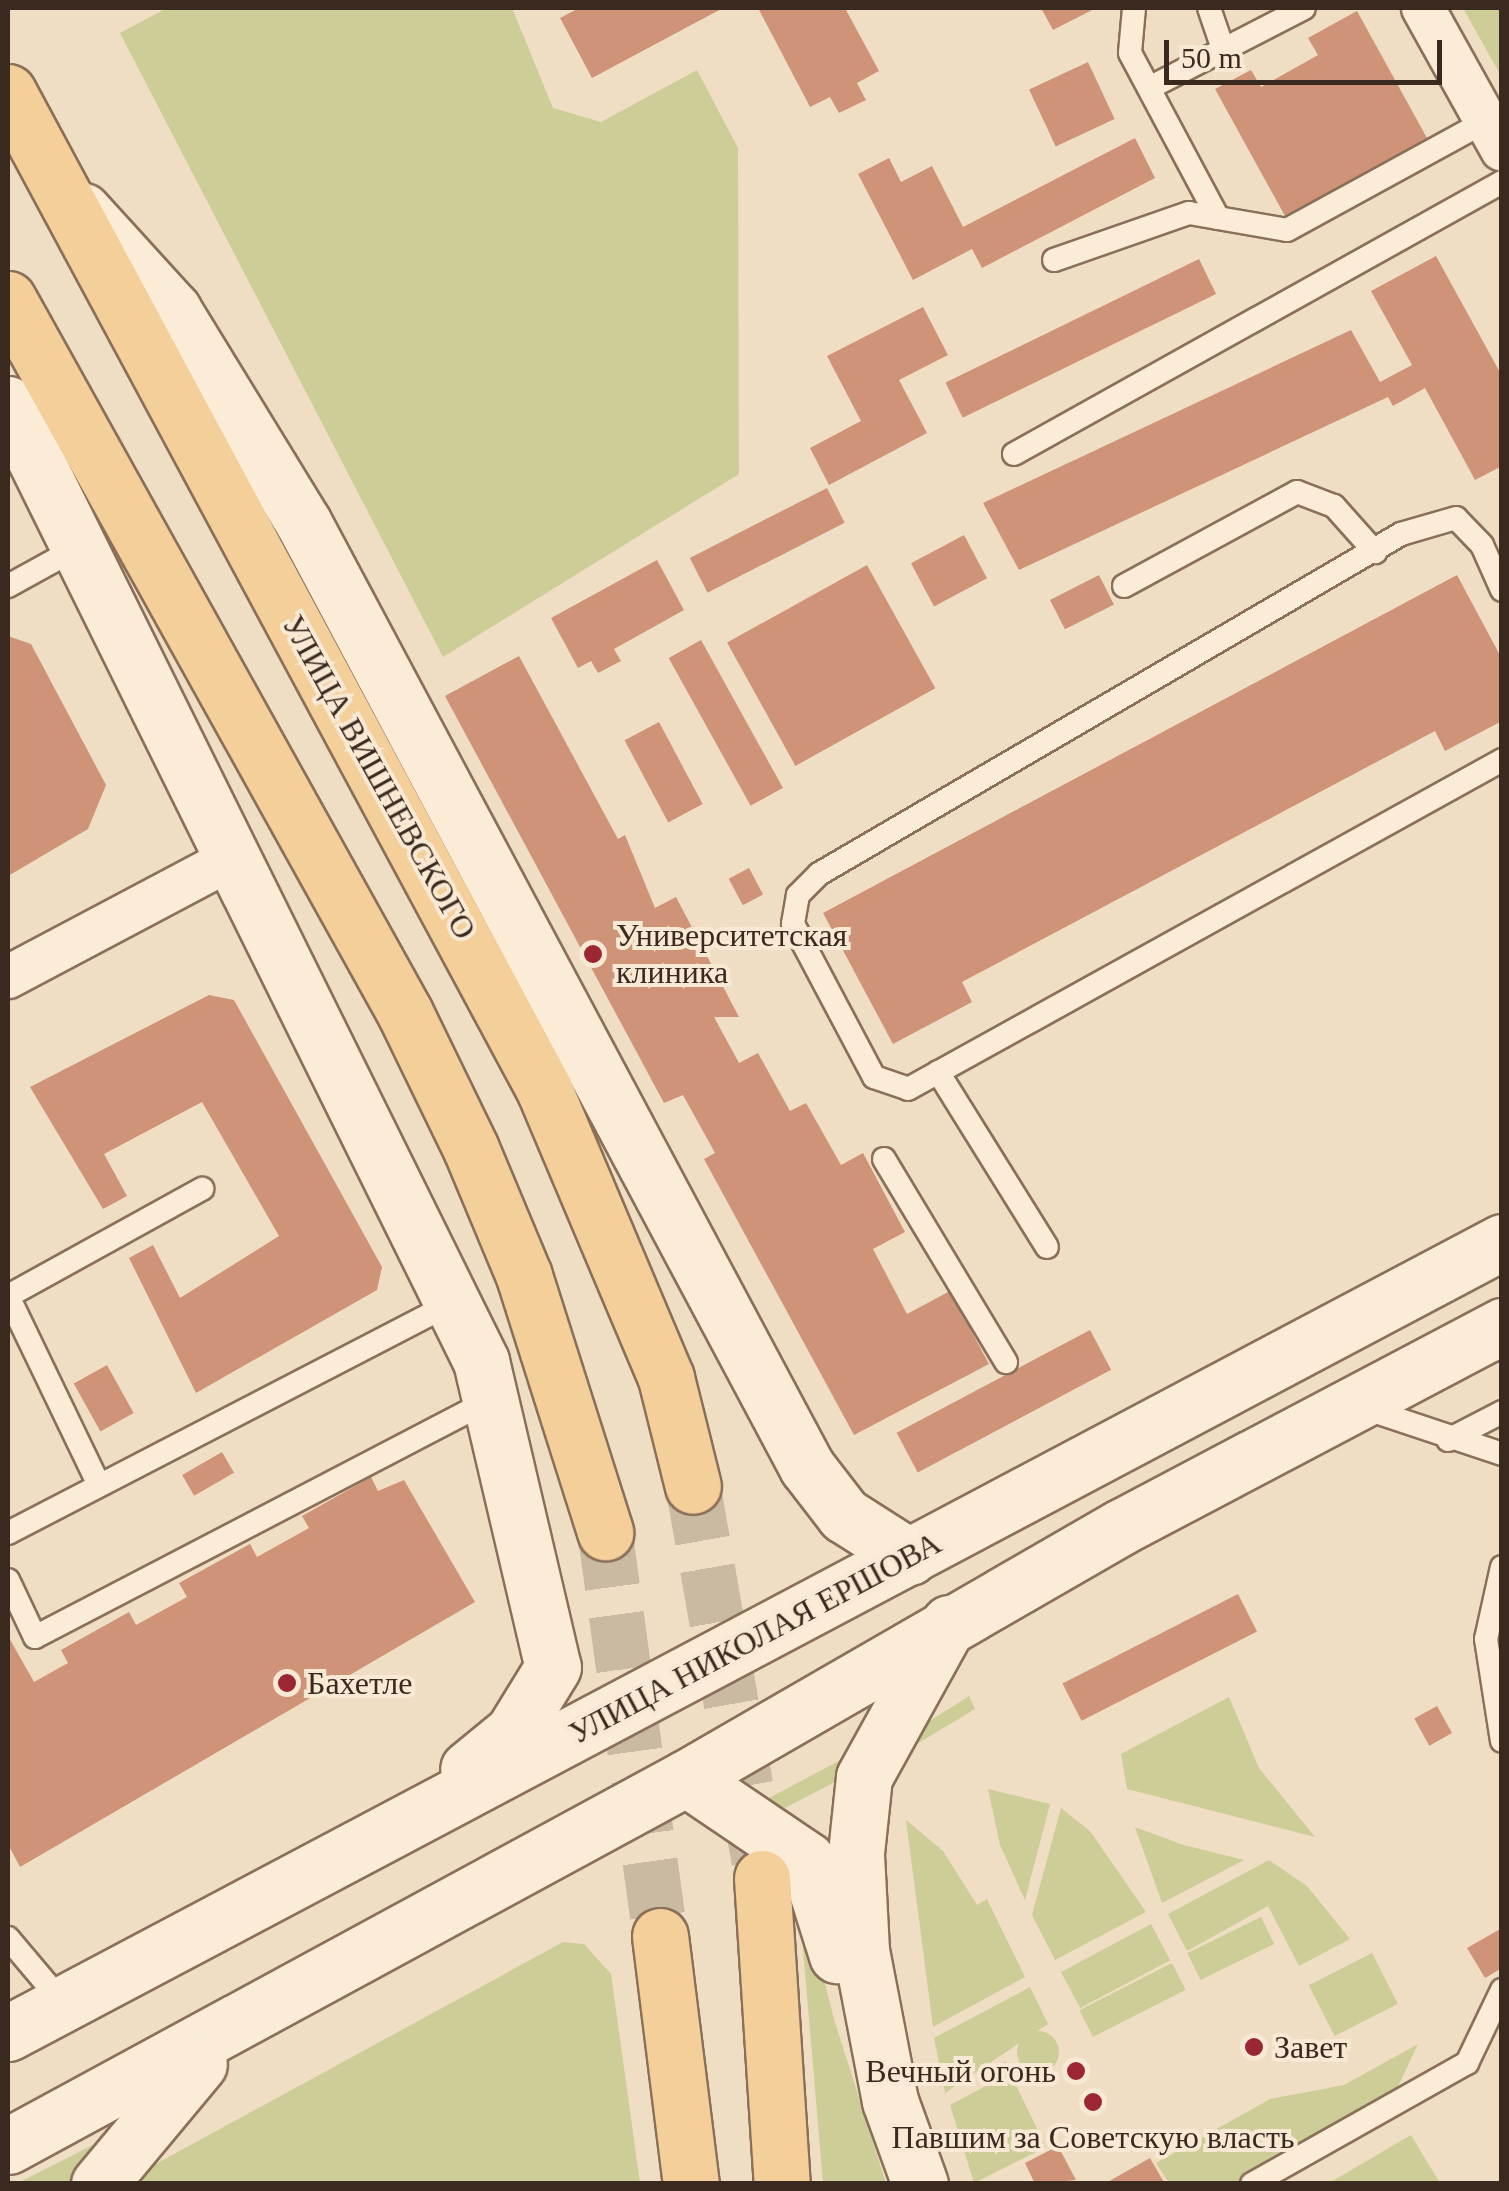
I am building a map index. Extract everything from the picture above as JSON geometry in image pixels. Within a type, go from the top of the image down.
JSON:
[{"type":"main road","name":"УЛИЦА ВИШНЕВСКОГО","points":[[8,92],[544,1089],[666,1378],[693,1486]]},
{"type":"main road","points":[[59,184],[173,310],[303,522],[807,1467],[844,1515],[910,1557]]},
{"type":"main road","points":[[8,299],[405,1013],[471,1149],[524,1276],[606,1532]]},
{"type":"main road","points":[[8,404],[456,1302],[490,1400],[552,1668],[513,1732],[405,1822]]},
{"type":"main road","name":"УЛИЦА НИКОЛАЯ ЕРШОВА","points":[[8,2034],[1502,1242]]},
{"type":"main road","points":[[8,2146],[686,1778],[1121,1526],[1502,1326]]},
{"type":"main road","points":[[920,2184],[890,2101],[860,1950],[856,1853],[864,1777],[950,1623]]},
{"type":"main road","points":[[686,1778],[780,1834],[822,1888],[869,2106],[897,2184]]},
{"type":"main road","points":[[762,1878],[782,2184]]},
{"type":"main road","points":[[660,1936],[691,2184]]},
{"type":"main road","points":[[99,2184],[185,2075],[263,2010]]},
{"type":"street","points":[[1423,8],[1494,135]]},
{"type":"street","points":[[8,977],[235,858]]},
{"type":"lane","points":[[1134,8],[1130,53],[1152,87],[1218,218]]},
{"type":"lane","points":[[1208,8],[1224,50]]},
{"type":"lane","points":[[1152,87],[1304,8]]},
{"type":"lane","points":[[1054,260],[1189,213],[1287,230],[1494,135]]},
{"type":"lane","points":[[1014,454],[1502,182]]},
{"type":"lane","points":[[1124,586],[1297,492],[1334,506],[1375,552]]},
{"type":"lane","points":[[1502,590],[1482,544],[1456,518],[1375,552],[806,883],[793,924],[874,1077],[908,1089],[1502,760]]},
{"type":"lane","points":[[8,586],[80,547]]},
{"type":"lane","points":[[938,1072],[1047,1247]]},
{"type":"lane","points":[[884,1159],[1006,1362]]},
{"type":"lane","points":[[99,1485],[8,1296],[202,1189]]},
{"type":"lane","points":[[8,1533],[456,1302]]},
{"type":"lane","points":[[8,1580],[35,1636],[490,1400]]},
{"type":"lane","points":[[1354,1404],[1448,1440],[1502,1454]]},
{"type":"lane","points":[[1448,1440],[1502,1412]]},
{"type":"lane","points":[[1502,1567],[1486,1639],[1502,1741]]},
{"type":"lane","points":[[8,1938],[64,2004]]},
{"type":"lane","points":[[1252,2184],[1467,2062],[1502,1990]]},
{"type":"green space","points":[[167,8],[512,8],[553,108],[601,122],[697,70],[738,148],[739,474],[443,657],[120,33]]},
{"type":"green space","points":[[1463,8],[1501,8],[1501,76]]},
{"type":"green space","points":[[969,1696],[975,1709],[892,1759],[920,1727]]},
{"type":"green space","points":[[1229,1697],[1259,1768],[1315,1837],[1127,1789],[1121,1754]]},
{"type":"green space","points":[[869,1745],[856,1771],[785,1808],[767,1799]]},
{"type":"green space","points":[[988,1789],[1050,1804],[1025,1900],[1000,1845]]},
{"type":"green space","points":[[1061,1808],[1090,1831],[1146,1912],[1055,1960],[1032,1915]]},
{"type":"green space","points":[[906,1820],[943,1851],[977,1905],[987,1899],[1025,1977],[933,2027]]},
{"type":"green space","points":[[1135,1827],[1184,1845],[1244,1860],[1162,1903]]},
{"type":"green space","points":[[1269,1860],[1307,1886],[1350,1939],[1299,1966],[1268,1906],[1187,1951],[1168,1914]]},
{"type":"green space","points":[[796,1867],[834,2019],[886,2183],[823,2183]]},
{"type":"green space","points":[[1261,1917],[1274,1944],[1200,1980],[1187,1953]]},
{"type":"green space","points":[[1151,1924],[1170,1960],[1080,2008],[1061,1972]]},
{"type":"green space","points":[[563,1942],[584,1944],[611,1974],[640,2183],[119,2184]]},
{"type":"green space","points":[[1372,1953],[1398,2004],[1335,2036],[1309,1985]]},
{"type":"green space","points":[[1172,1963],[1186,1990],[1093,2037],[1079,2010]]},
{"type":"green space","points":[[1030,1987],[1048,2024],[945,2093],[934,2038]]},
{"type":"green space","points":[[1038,2031],[1053,2037],[1059,2052],[1053,2067],[1038,2073],[1023,2067],[1017,2052],[1023,2037]]},
{"type":"green space","points":[[1418,2044],[1394,2095],[1237,2183],[1169,2183],[1156,2163],[1270,2099],[1344,2085]]},
{"type":"green space","points":[[1010,2073],[1046,2147],[974,2183],[950,2105]]},
{"type":"green space","points":[[122,2130],[90,2172],[69,2183],[16,2184]]},
{"type":"green space","points":[[1411,2135],[1440,2183],[1329,2183]]},
{"type":"building","points":[[579,8],[723,8],[592,78],[560,18]]},
{"type":"building","points":[[758,8],[845,8],[879,71],[857,83],[866,100],[839,113],[830,97],[810,107]]},
{"type":"building","points":[[1041,8],[1096,8],[1053,30]]},
{"type":"building","points":[[1357,11],[1427,138],[1285,216],[1215,89],[1251,70],[1261,87],[1318,55],[1308,38]]},
{"type":"building","points":[[1088,62],[1115,119],[1056,147],[1029,89]]},
{"type":"building","points":[[1135,138],[1155,178],[982,268],[972,249],[913,280],[858,174],[889,158],[901,182],[932,166],[963,227]]},
{"type":"building","points":[[1436,256],[1502,376],[1502,466],[1475,480],[1425,388],[1393,406],[1388,397],[1019,570],[983,503],[1351,330],[1380,382],[1412,365],[1371,291]]},
{"type":"building","points":[[1199,259],[1216,294],[963,418],[946,383]]},
{"type":"building","points":[[923,307],[948,355],[899,380],[927,433],[829,485],[810,448],[861,421],[827,356]]},
{"type":"building","points":[[827,488],[845,523],[707,593],[690,558]]},
{"type":"building","points":[[964,535],[987,578],[934,606],[911,563]]},
{"type":"building","points":[[657,560],[684,610],[614,649],[621,661],[598,673],[591,661],[578,668],[551,618]]},
{"type":"building","points":[[867,565],[935,688],[795,766],[727,643]]},
{"type":"building","points":[[1099,575],[1114,604],[1065,629],[1050,600]]},
{"type":"building","points":[[1457,575],[1502,659],[1502,721],[1445,751],[1435,731],[962,982],[972,1002],[893,1044],[823,913]]},
{"type":"building","points":[[8,636],[31,644],[106,785],[88,829],[8,876]]},
{"type":"building","points":[[701,640],[783,788],[751,806],[669,658]]},
{"type":"building","points":[[519,656],[618,839],[625,835],[655,908],[676,897],[739,1017],[714,1017],[739,1063],[758,1053],[790,1111],[806,1103],[841,1165],[863,1153],[905,1232],[873,1249],[907,1314],[950,1291],[989,1364],[854,1435],[704,1159],[715,1153],[683,1095],[664,1103],[445,696]]},
{"type":"building","points":[[659,722],[703,804],[668,822],[625,740]]},
{"type":"building","points":[[749,868],[763,894],[743,905],[729,879]]},
{"type":"building","points":[[209,995],[234,1000],[382,1267],[377,1290],[196,1393],[129,1258],[153,1245],[180,1298],[279,1236],[202,1102],[104,1154],[127,1196],[103,1209],[30,1087]]},
{"type":"building","points":[[1090,1330],[1111,1370],[918,1473],[897,1433]]},
{"type":"building","points":[[107,1365],[134,1413],[100,1432],[74,1383]]},
{"type":"building","points":[[222,1452],[234,1473],[194,1496],[182,1475]]},
{"type":"building","points":[[371,1477],[378,1491],[404,1480],[475,1602],[20,1867],[8,1844],[8,1636],[34,1682],[68,1663],[61,1650],[129,1612],[136,1625],[187,1597],[179,1583],[250,1544],[257,1557],[309,1528],[302,1516]]},
{"type":"building","points":[[1238,1594],[1257,1631],[1082,1721],[1062,1683]]},
{"type":"building","points":[[1437,1706],[1452,1733],[1429,1746],[1414,1719]]},
{"type":"building","points":[[1502,1928],[1502,1968],[1485,1978],[1467,1948]]},
{"type":"building","points":[[1005,2062],[1010,2070],[992,2081],[987,2073]]},
{"type":"building","points":[[1058,2146],[1076,2180],[1035,2184],[1025,2163]]},
{"type":"building","points":[[1150,2158],[1165,2184],[1104,2184]]},
{"type":"tunnel","points":[[693,1486],[759,1860]]},
{"type":"tunnel","points":[[605,1532],[660,1936]]},
{"type":"place","name":"Университетская клиника","points":[[593,954]]},
{"type":"place","name":"Бахетле","points":[[287,1683]]},
{"type":"place","name":"Завет","points":[[1254,2047]]},
{"type":"place","name":"Вечный огонь","points":[[1076,2071]]},
{"type":"place","name":"Павшим за Советскую власть","points":[[1093,2102]]}]
